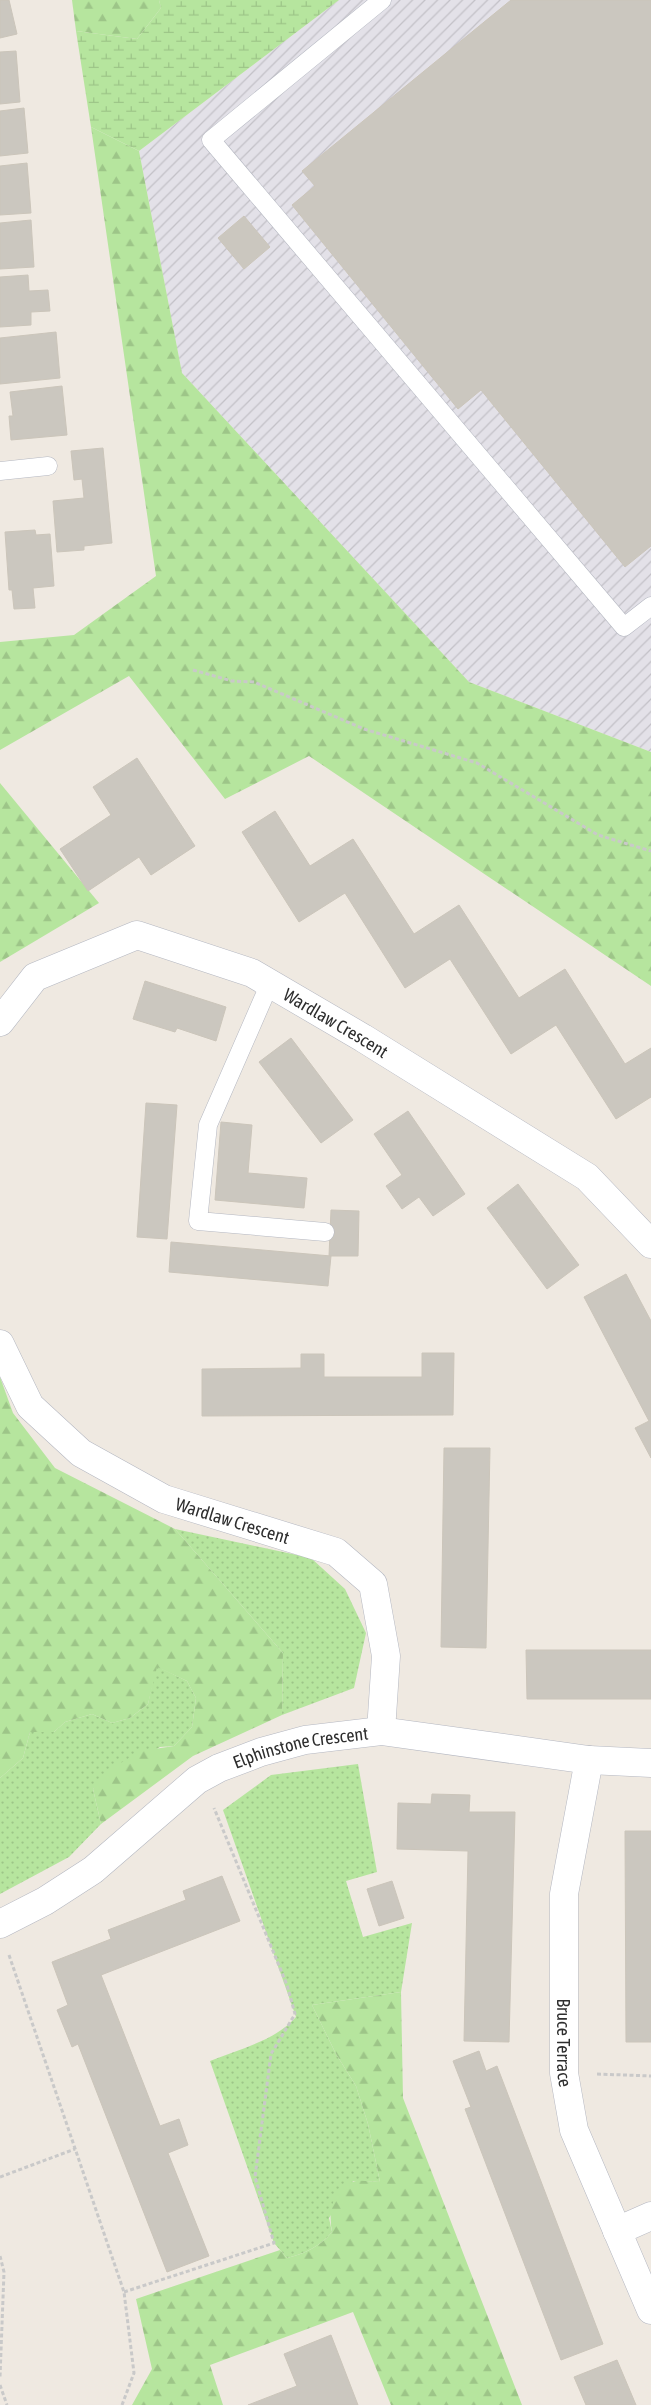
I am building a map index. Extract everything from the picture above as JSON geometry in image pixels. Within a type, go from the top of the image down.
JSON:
[{"type":"street","name":"Wardlaw Crescent","points":[[0,1022],[35,976],[136,935],[252,973],[363,1038],[587,1177],[651,1244]]},
{"type":"street","name":"Wardlaw Crescent","points":[[0,1344],[30,1406],[81,1453],[164,1499],[336,1552],[373,1584],[386,1656],[381,1730]]},
{"type":"street","name":"Elphinstone Crescent","points":[[0,1924],[45,1901],[93,1870],[202,1778],[219,1768],[261,1752],[296,1743],[381,1730],[589,1760],[651,1763]]},
{"type":"street","name":"Bruce Terrace","points":[[589,1760],[564,1894],[564,2073],[574,2130],[651,2310]]},
{"type":"street","points":[[617,2231],[651,2216]]},
{"type":"lane","points":[[382,0],[211,140],[624,627],[651,606]]},
{"type":"lane","points":[[0,471],[48,466]]},
{"type":"lane","points":[[270,983],[208,1125],[198,1221],[324,1232]]},
{"type":"path","points":[[193,670],[232,681],[254,682],[364,729],[477,763],[598,835],[651,851]]},
{"type":"path","points":[[124,2292],[274,2243],[255,2178],[271,2054],[295,2014],[287,1985],[202,1778]]},
{"type":"path","points":[[9,1954],[124,2292],[134,2373],[122,2405]]},
{"type":"path","points":[[564,2073],[651,2076]]},
{"type":"path","points":[[0,2177],[75,2149]]},
{"type":"path","points":[[0,2256],[4,2272],[0,2377]]},
{"type":"path","points":[[0,2385],[7,2405]]},
{"type":"shaded area","points":[[339,0],[651,0],[651,752],[469,682],[182,373],[139,151]]},
{"type":"green space","points":[[72,0],[159,0],[161,8],[137,39],[76,31]]},
{"type":"green space","points":[[159,0],[339,0],[139,151],[91,127],[76,31],[137,39],[161,8]]},
{"type":"green space","points":[[91,127],[139,151],[182,373],[469,682],[651,752],[651,986],[309,756],[225,799],[129,676],[0,750],[0,642],[74,635],[156,576]]},
{"type":"green space","points":[[0,783],[99,903],[0,962]]},
{"type":"green space","points":[[0,1377],[13,1413],[55,1468],[175,1529],[283,1653],[282,1715],[193,1756],[101,1824],[93,1789],[114,1767],[141,1751],[174,1746],[192,1727],[196,1698],[187,1681],[157,1667],[148,1704],[130,1718],[112,1723],[92,1714],[65,1722],[54,1732],[30,1732],[23,1758],[0,1778]]},
{"type":"green space","points":[[175,1529],[311,1558],[345,1589],[366,1633],[354,1688],[282,1715],[283,1653]]},
{"type":"green space","points":[[156,1666],[187,1681],[196,1698],[192,1727],[174,1746],[160,1747],[93,1789],[101,1824],[69,1857],[0,1894],[0,1778],[23,1758],[30,1732],[54,1732],[65,1722],[92,1714],[112,1723],[130,1718],[148,1704]]},
{"type":"green space","points":[[358,1764],[377,1872],[346,1881],[363,1937],[412,1923],[401,1992],[312,2005],[336,2054],[356,2086],[368,2124],[380,2182],[353,2181],[329,2218],[332,2232],[312,2249],[287,2258],[274,2243],[210,2061],[267,2038],[278,2032],[296,2017],[223,1810],[271,1775]]},
{"type":"green space","points":[[401,1992],[403,2098],[522,2405],[391,2405],[353,2312],[210,2365],[223,2405],[132,2405],[152,2369],[136,2299],[280,2250],[287,2258],[306,2252],[323,2241],[332,2232],[331,2210],[336,2197],[345,2186],[355,2181],[380,2182],[368,2124],[356,2086],[336,2054],[312,2005]]},
{"type":"building","points":[[0,0],[9,0],[17,34],[0,38]]},
{"type":"building","points":[[511,0],[651,0],[651,546],[625,567],[481,390],[458,409],[292,205],[315,186],[302,171]]},
{"type":"building","points":[[16,51],[20,102],[0,104],[0,52]]},
{"type":"building","points":[[24,108],[28,153],[0,156],[0,111]]},
{"type":"building","points":[[27,163],[31,213],[0,215],[0,166]]},
{"type":"building","points":[[244,216],[270,247],[244,269],[218,238]]},
{"type":"building","points":[[31,220],[34,267],[0,269],[0,223]]},
{"type":"building","points":[[28,275],[29,291],[48,290],[50,311],[31,312],[31,325],[0,327],[0,277]]},
{"type":"building","points":[[56,332],[60,378],[0,384],[0,338]]},
{"type":"building","points":[[62,386],[67,435],[11,440],[9,416],[13,416],[10,392]]},
{"type":"building","points":[[103,448],[112,543],[84,546],[84,550],[57,552],[53,501],[84,498],[82,479],[74,480],[71,451]]},
{"type":"building","points":[[35,530],[36,535],[50,534],[54,586],[33,588],[35,608],[14,609],[12,590],[9,590],[5,532]]},
{"type":"building","points":[[137,758],[195,846],[151,875],[139,857],[88,891],[60,849],[111,815],[93,787]]},
{"type":"building","points":[[275,811],[310,866],[353,839],[414,934],[459,905],[519,998],[565,969],[625,1064],[651,1048],[651,1097],[616,1119],[556,1025],[511,1054],[450,959],[405,988],[345,893],[299,922],[242,832]]},
{"type":"building","points":[[145,981],[226,1007],[216,1041],[177,1028],[175,1032],[133,1019]]},
{"type":"building","points":[[291,1038],[353,1120],[321,1143],[259,1062]]},
{"type":"building","points":[[146,1103],[177,1105],[167,1239],[137,1237]]},
{"type":"building","points":[[408,1111],[465,1194],[433,1216],[419,1197],[402,1209],[386,1186],[402,1175],[374,1134]]},
{"type":"building","points":[[221,1122],[252,1125],[248,1173],[307,1178],[304,1208],[215,1200]]},
{"type":"building","points":[[518,1184],[579,1265],[547,1289],[487,1208]]},
{"type":"building","points":[[331,1210],[359,1211],[358,1256],[329,1256]]},
{"type":"building","points":[[171,1242],[331,1256],[328,1286],[169,1272]]},
{"type":"building","points":[[626,1274],[651,1321],[651,1458],[635,1428],[649,1421],[584,1297]]},
{"type":"building","points":[[422,1353],[454,1353],[453,1415],[202,1416],[202,1369],[301,1368],[301,1354],[324,1354],[324,1377],[422,1377]]},
{"type":"building","points":[[444,1448],[490,1448],[486,1648],[441,1647]]},
{"type":"building","points":[[526,1650],[651,1650],[651,1699],[527,1699]]},
{"type":"building","points":[[432,1794],[470,1795],[469,1812],[515,1812],[509,2042],[464,2041],[468,1851],[397,1849],[398,1803],[431,1804]]},
{"type":"building","points":[[625,1831],[651,1831],[651,2042],[626,2042]]},
{"type":"building","points":[[222,1876],[240,1921],[101,1975],[160,2126],[179,2119],[188,2145],[168,2153],[209,2256],[167,2272],[78,2044],[72,2047],[57,2010],[68,2005],[52,1962],[111,1939],[108,1930],[186,1900],[183,1891]]},
{"type":"building","points":[[392,1881],[404,1918],[379,1926],[367,1889]]},
{"type":"building","points":[[479,2051],[486,2071],[497,2066],[603,2344],[561,2360],[465,2109],[471,2107],[453,2061]]},
{"type":"building","points":[[331,2335],[358,2405],[248,2405],[297,2386],[284,2354]]},
{"type":"building","points":[[617,2360],[636,2405],[586,2405],[574,2377]]}]
